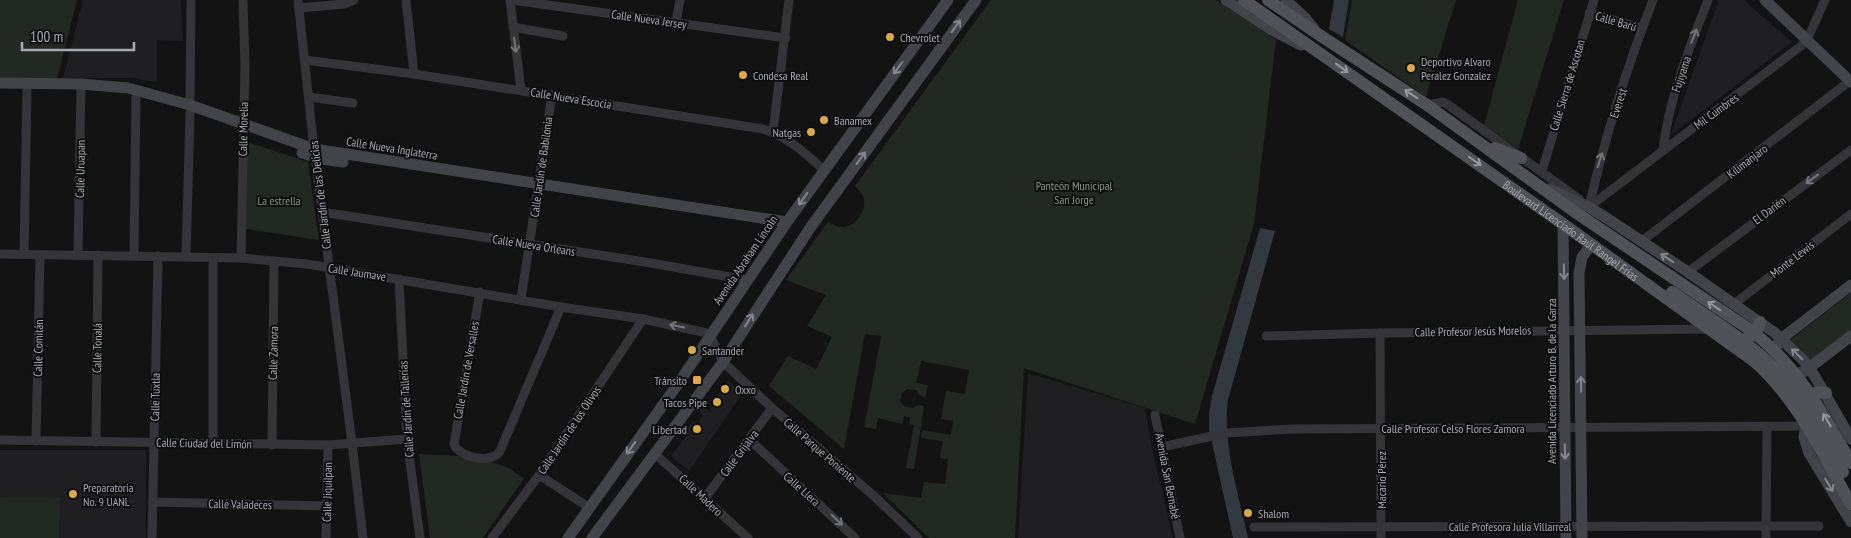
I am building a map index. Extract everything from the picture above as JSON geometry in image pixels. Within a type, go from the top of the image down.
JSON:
[{"type":"main road","name":"Boulevard Licenciado Raúl Rangel Frías","points":[[1244,0],[1564,224],[1764,370],[1779,386],[1806,426],[1851,504]]},
{"type":"main road","name":"Boulevard Licenciado Raúl Rangel Frías","points":[[1268,0],[1427,105],[1575,212],[1729,316],[1775,351],[1797,375],[1808,391],[1851,462]]},
{"type":"main road","points":[[1480,143],[1521,158]]},
{"type":"main road","points":[[1652,288],[1671,292],[1741,340],[1771,365],[1806,407],[1851,487]]},
{"type":"main road","points":[[1741,340],[1754,335],[1760,322]]},
{"type":"main road","points":[[1806,407],[1806,400],[1809,395],[1826,393]]},
{"type":"street","points":[[186,257],[191,0]]},
{"type":"street","name":"Calle Morelia","points":[[241,258],[244,0]]},
{"type":"street","points":[[299,4],[344,4],[354,0]]},
{"type":"street","points":[[406,0],[414,74]]},
{"type":"street","points":[[511,0],[521,90]]},
{"type":"street","name":"Calle Nueva Jersey","points":[[511,0],[786,38]]},
{"type":"street","points":[[676,22],[680,0]]},
{"type":"street","points":[[772,132],[786,38],[789,0]]},
{"type":"street","name":"Avenida Abraham Lincoln","points":[[568,538],[680,381],[785,225],[948,0]]},
{"type":"street","points":[[592,538],[723,362],[810,228],[976,0]]},
{"type":"street","points":[[1226,0],[1282,36],[1298,44],[1313,48]]},
{"type":"street","points":[[1286,0],[1306,19],[1318,34]]},
{"type":"street","name":"Calle Sierra de Ascotan","points":[[1542,171],[1594,0]]},
{"type":"street","name":"Everest","points":[[1589,207],[1598,166],[1642,28],[1653,0]]},
{"type":"street","name":"Fujiyama","points":[[1663,150],[1665,130],[1673,99],[1708,0]]},
{"type":"street","points":[[1766,0],[1851,81]]},
{"type":"street","name":"Mil Cumbres","points":[[1589,207],[1777,66],[1807,40],[1825,0]]},
{"type":"street","name":"Calle Jardín de las Delicias","points":[[299,4],[314,153],[363,538]]},
{"type":"street","name":"Calle Barú","points":[[1589,13],[1642,28]]},
{"type":"street","points":[[513,27],[563,36]]},
{"type":"street","name":"Calle Nueva Escocia","points":[[305,60],[414,74],[746,125],[772,132],[801,150],[824,170]]},
{"type":"street","name":"Kilimanjaro","points":[[1642,241],[1851,81]]},
{"type":"street","name":"Calle Nueva Inglaterra","points":[[0,83],[81,88],[136,97],[190,109]]},
{"type":"street","name":"Calle Uruapan","points":[[78,254],[81,88]]},
{"type":"street","name":"Calle Nueva Inglaterra","points":[[0,90],[128,88],[314,153],[785,225]]},
{"type":"street","points":[[24,254],[27,90]]},
{"type":"street","name":"Calle Jardín de Babilonia","points":[[521,299],[552,95]]},
{"type":"street","points":[[134,255],[136,97]]},
{"type":"street","points":[[309,97],[353,103]]},
{"type":"street","points":[[1427,105],[1443,102],[1447,104],[1542,171],[1589,207],[1760,322],[1781,339],[1810,368],[1851,439]]},
{"type":"street","name":"El Darién","points":[[1688,272],[1851,150]]},
{"type":"street","points":[[1536,184],[1589,207]]},
{"type":"street","name":"Calle Nueva Orleans","points":[[322,212],[645,262],[747,280]]},
{"type":"street","name":"Monte Lewis","points":[[1734,304],[1851,214]]},
{"type":"street","name":"Avenida Licenciado Arturo B. de la Garza","points":[[1564,224],[1566,538]]},
{"type":"street","points":[[1582,538],[1580,263],[1585,252],[1592,244]]},
{"type":"street","name":"Calle Jaumave","points":[[0,254],[241,258],[328,267],[642,320],[696,330],[710,335]]},
{"type":"street","name":"Calle Comitán","points":[[36,441],[40,254]]},
{"type":"street","name":"Calle Tonalá","points":[[96,442],[98,255]]},
{"type":"street","name":"Calle Tuxtla","points":[[152,538],[158,256]]},
{"type":"street","points":[[213,258],[213,444]]},
{"type":"street","name":"Calle Zamora","points":[[272,445],[274,261]]},
{"type":"street","name":"Calle Jardín de Tallerías","points":[[399,279],[407,439],[420,538]]},
{"type":"street","points":[[1771,365],[1774,351],[1781,339],[1851,285]]},
{"type":"street","name":"Calle Jardín de Versalles","points":[[480,292],[455,434],[455,447],[461,452],[479,458],[495,457],[503,444],[561,307]]},
{"type":"street","name":"Calle Jardín de los Olivos","points":[[492,538],[539,475],[642,320]]},
{"type":"street","name":"Calle Profesor Jesús Morelos","points":[[1266,336],[1380,332],[1710,329]]},
{"type":"street","name":"Macario Pérez","points":[[1380,332],[1381,538]]},
{"type":"street","points":[[710,335],[723,362]]},
{"type":"street","points":[[1780,374],[1797,374],[1810,368],[1851,336]]},
{"type":"street","name":"Calle Parque Poniente","points":[[723,362],[772,408],[874,496],[918,538]]},
{"type":"street","name":"Calle Grijalva","points":[[705,498],[772,408]]},
{"type":"street","name":"Avenida San Bernabé","points":[[1155,415],[1180,538]]},
{"type":"street","points":[[1806,426],[1804,438],[1809,453],[1851,522]]},
{"type":"street","name":"Calle Profesor Celso Flores Zamora","points":[[1162,447],[1226,433],[1292,429],[1806,426]]},
{"type":"street","points":[[1766,538],[1767,427]]},
{"type":"street","name":"Calle Ciudad del Limón","points":[[0,440],[328,445],[407,439]]},
{"type":"street","name":"Calle Llera","points":[[750,440],[855,538]]},
{"type":"street","name":"Calle Jiquilpan","points":[[326,538],[328,445]]},
{"type":"street","name":"Calle Madero","points":[[654,453],[748,538]]},
{"type":"street","points":[[539,475],[590,508]]},
{"type":"street","name":"Calle Valadeces","points":[[153,502],[327,506]]},
{"type":"street","name":"Calle Profesora Julia Villarreal","points":[[1254,526],[1820,526]]},
{"type":"shaded area","points":[[83,0],[181,0],[183,41],[157,40],[157,83],[134,78],[63,78]]},
{"type":"shaded area","points":[[1334,0],[1349,0],[1343,37],[1329,29]]},
{"type":"shaded area","points":[[1719,0],[1745,0],[1792,42],[1670,136]]},
{"type":"shaded area","points":[[1260,228],[1275,231],[1228,400],[1227,433],[1229,451],[1248,538],[1233,538],[1209,429],[1209,413],[1212,396]]},
{"type":"shaded area","points":[[1028,373],[1145,408],[1152,449],[1173,538],[1018,538]]},
{"type":"shaded area","points":[[728,381],[742,394],[689,471],[671,456],[687,435],[684,432],[692,422],[697,425],[703,415],[699,412],[703,407],[709,411]]},
{"type":"shaded area","name":"Preparatoria No. 9 UANL","points":[[0,450],[146,450],[146,538],[0,538]]},
{"type":"green space","points":[[0,0],[77,0],[57,79],[0,79]]},
{"type":"green space","name":"Panteón Municipal San Jorge","points":[[991,0],[1216,0],[1276,40],[1254,224],[1195,424],[1024,368],[1015,538],[929,538],[883,493],[921,498],[924,482],[945,484],[948,459],[940,458],[943,441],[921,438],[922,430],[951,435],[953,421],[941,419],[946,391],[965,394],[969,370],[921,361],[916,383],[928,385],[925,397],[919,395],[916,390],[907,389],[902,393],[900,401],[904,406],[912,408],[919,405],[924,406],[914,469],[906,468],[914,425],[909,424],[910,417],[904,416],[902,424],[878,418],[876,429],[864,427],[881,336],[865,334],[844,449],[769,386],[788,356],[816,369],[832,337],[807,326],[826,295],[786,280],[828,222],[835,226],[843,227],[853,223],[860,216],[863,211],[864,201],[855,186]]},
{"type":"green space","name":"Deportivo Alvaro Peralez Gonzalez","points":[[1352,0],[1456,0],[1426,97],[1345,40]]},
{"type":"green space","name":"Deportivo Alvaro Peralez Gonzalez","points":[[1518,0],[1564,0],[1518,149],[1484,125]]},
{"type":"green space","name":"La estrella","points":[[247,142],[308,162],[319,240],[246,229]]},
{"type":"green space","points":[[1851,293],[1851,331],[1811,362],[1790,340]]},
{"type":"green space","points":[[419,454],[484,460],[504,466],[524,478],[483,538],[430,538]]},
{"type":"green space","points":[[0,497],[60,498],[59,538],[0,538]]},
{"type":"place","name":"Chevrolet","points":[[890,37]]},
{"type":"place","name":"Deportivo Alvaro Peralez Gonzalez","points":[[1411,68]]},
{"type":"place","name":"Condesa Real","points":[[743,75]]},
{"type":"place","name":"Banamex","points":[[824,120]]},
{"type":"place","name":"Natgas","points":[[811,132]]},
{"type":"place","name":"Santander","points":[[692,350]]},
{"type":"place","name":"Tránsito","points":[[697,380]]},
{"type":"place","name":"Oxxo","points":[[725,389]]},
{"type":"place","name":"Tacos Pipe","points":[[717,402]]},
{"type":"place","name":"Libertad","points":[[697,429]]},
{"type":"place","name":"Preparatoria No. 9 UANL","points":[[73,494]]},
{"type":"place","name":"Shalom","points":[[1248,513]]}]
